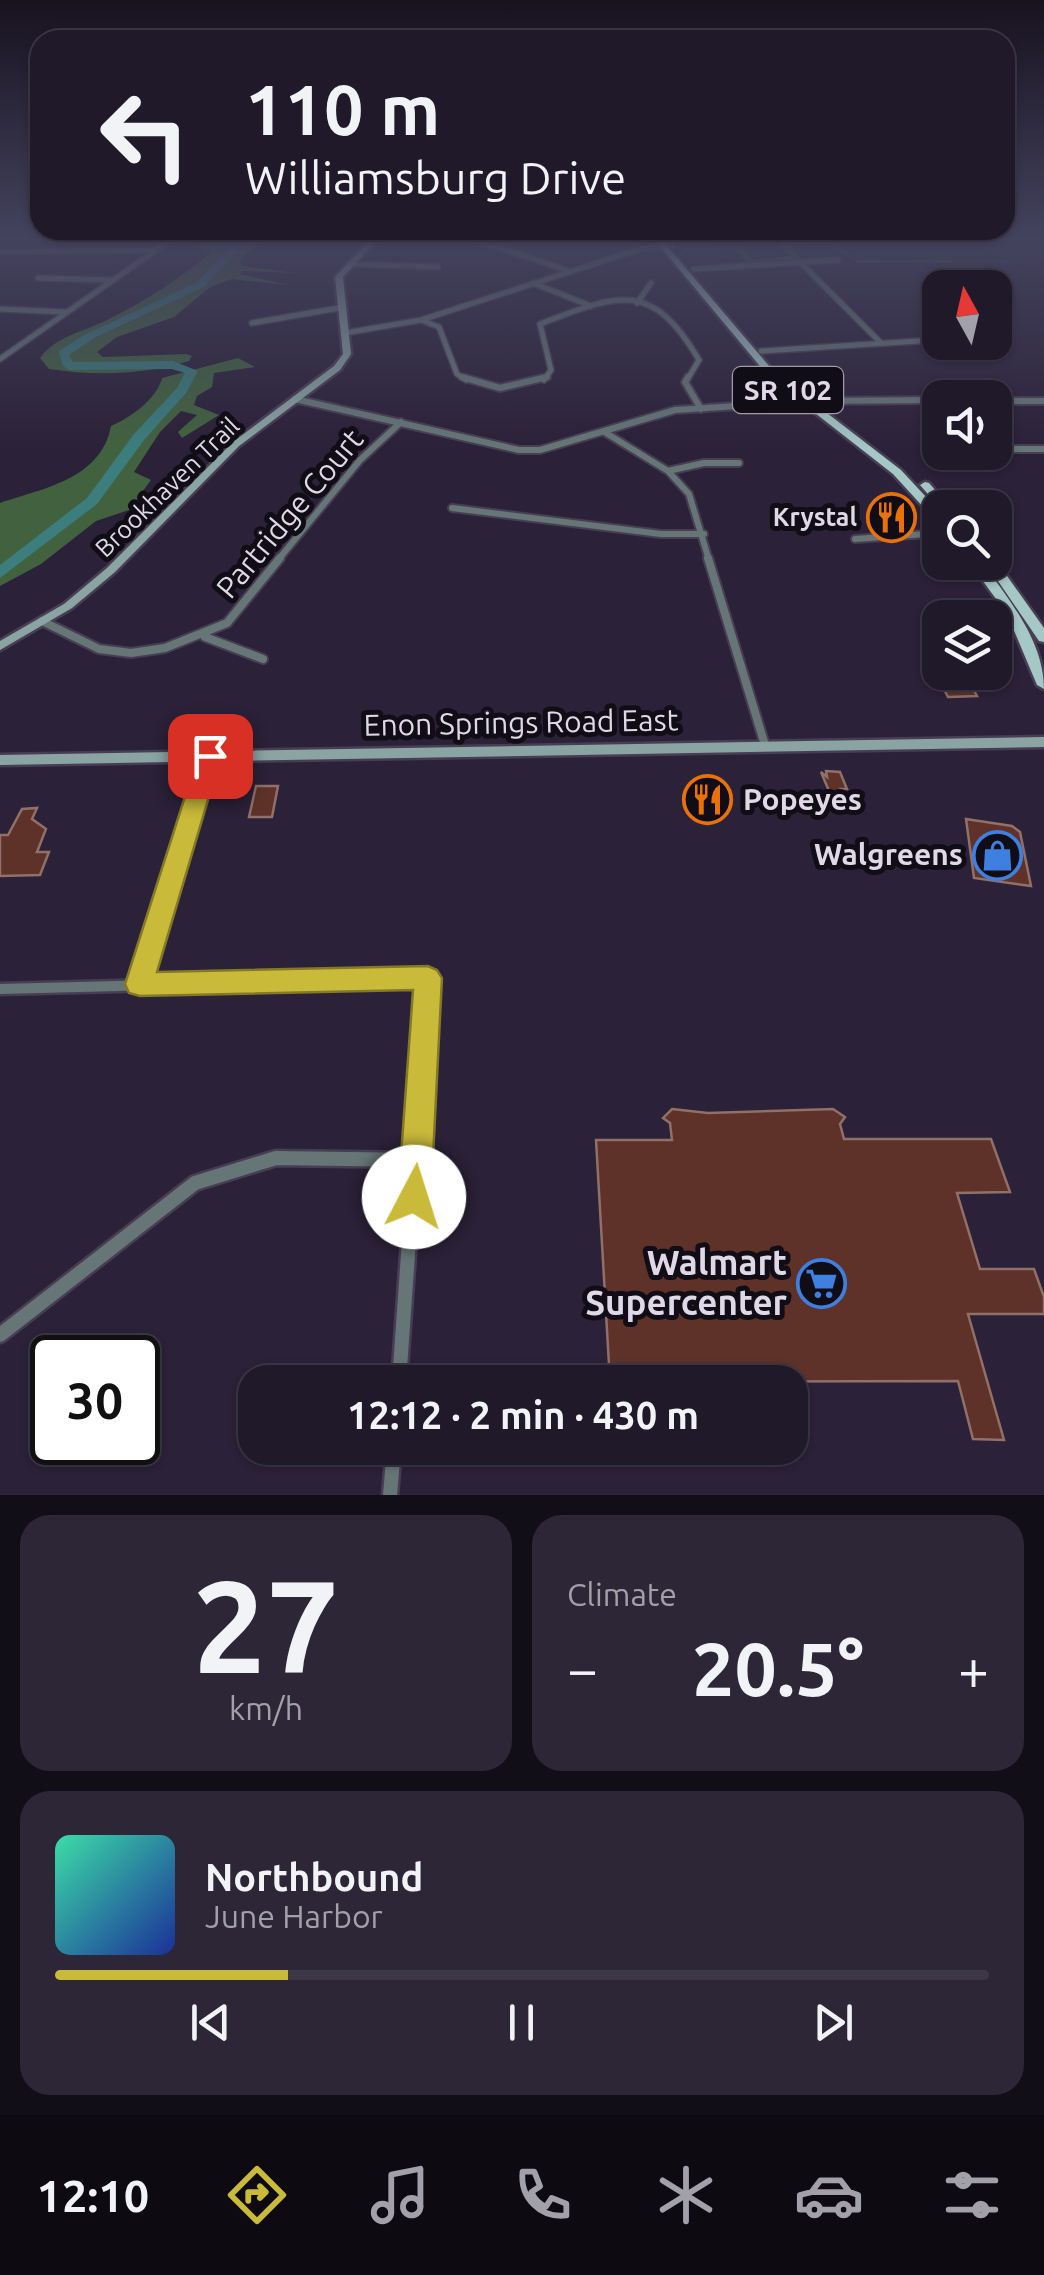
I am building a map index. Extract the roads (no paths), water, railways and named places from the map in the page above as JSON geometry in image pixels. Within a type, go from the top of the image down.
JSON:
[{"type":"main road","name":"SR 102","points":[[718,309],[758,360],[897,472],[922,499]]},
{"type":"main road","name":"SR 102","points":[[727,309],[810,401],[892,455],[928,490]]},
{"type":"main road","points":[[988,580],[1013,614],[1044,685]]},
{"type":"main road","points":[[1004,580],[1044,638]]},
{"type":"street","points":[[0,309],[67,312]]},
{"type":"street","points":[[0,358],[72,309]]},
{"type":"street","points":[[252,323],[295,312],[331,309]]},
{"type":"street","points":[[339,309],[345,334],[421,320],[455,309]]},
{"type":"street","points":[[421,320],[439,327],[458,374],[482,386],[512,388],[546,379],[551,370],[540,324],[583,309]]},
{"type":"street","points":[[653,309],[671,316],[699,360],[686,382],[701,408]]},
{"type":"street","points":[[846,309],[881,344]]},
{"type":"street","name":"Brookhaven Trail","points":[[0,646],[42,621],[111,570],[236,444],[338,368],[348,354],[345,334]]},
{"type":"street","points":[[761,351],[919,341]]},
{"type":"street","points":[[0,350],[12,350]]},
{"type":"street","points":[[296,399],[520,450],[566,446],[675,410],[810,401],[922,400]]},
{"type":"street","points":[[1012,400],[1044,401]]},
{"type":"street","name":"Partridge Court","points":[[42,621],[100,650],[141,650],[205,637],[227,623],[360,460],[401,422]]},
{"type":"street","points":[[606,433],[668,471],[690,494],[765,745]]},
{"type":"street","points":[[1012,449],[1044,449]]},
{"type":"street","points":[[668,471],[704,463],[739,463]]},
{"type":"street","points":[[452,508],[660,534],[704,534]]},
{"type":"street","points":[[855,539],[922,534]]},
{"type":"street","points":[[205,637],[263,659]]},
{"type":"street","name":"Enon Springs Road East","points":[[0,760],[1044,742]]},
{"type":"street","points":[[140,984],[210,756]]},
{"type":"street","points":[[0,988],[428,978],[400,1365]]},
{"type":"street","points":[[0,1335],[195,1183],[276,1158],[418,1160]]},
{"type":"street","points":[[390,1495],[393,1465]]},
{"type":"waterway","points":[[0,573],[92,501],[139,437],[182,390],[192,371],[173,365],[69,366],[63,354],[90,336],[149,309]]},
{"type":"place","name":"Krystal","points":[[892,517]]},
{"type":"place","name":"Popeyes","points":[[708,800]]},
{"type":"place","name":"Walgreens","points":[[998,855]]},
{"type":"place","name":"Walmart Supercenter","points":[[822,1283]]}]
